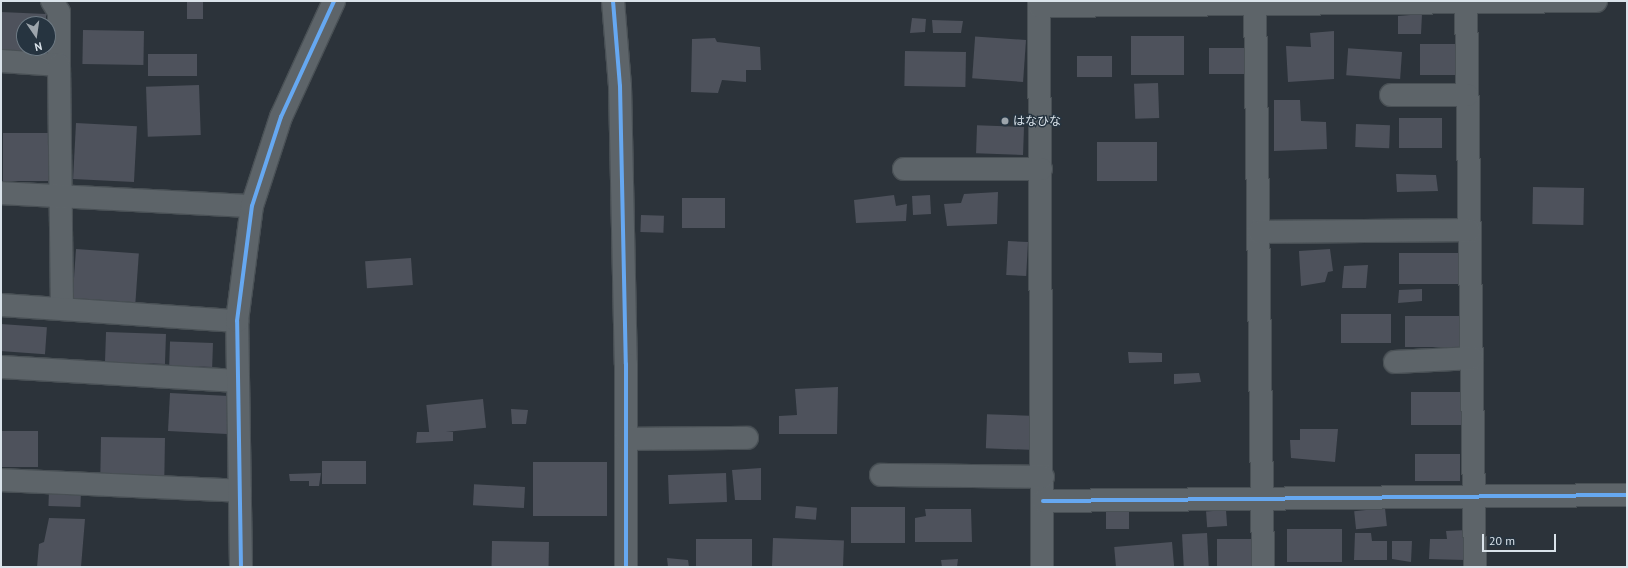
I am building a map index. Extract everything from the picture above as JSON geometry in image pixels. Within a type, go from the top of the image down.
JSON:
[{"type":"street","points":[[52,1],[59,12],[62,310]]},
{"type":"street","points":[[241,567],[237,321],[252,206],[281,117],[334,1]]},
{"type":"street","points":[[613,1],[620,86],[626,439],[626,567]]},
{"type":"street","points":[[1042,567],[1043,477],[1039,4],[1596,1]]},
{"type":"street","points":[[1255,2],[1263,567]]},
{"type":"street","points":[[1466,2],[1475,567]]},
{"type":"street","points":[[1,62],[59,66]]},
{"type":"street","points":[[1391,95],[1467,95]]},
{"type":"street","points":[[904,169],[1041,169]]},
{"type":"street","points":[[1,193],[252,206]]},
{"type":"street","points":[[1259,232],[1469,230]]},
{"type":"street","points":[[1,305],[237,321]]},
{"type":"street","points":[[1395,362],[1472,358]]},
{"type":"street","points":[[1,366],[238,381]]},
{"type":"street","points":[[626,439],[747,438]]},
{"type":"street","points":[[881,475],[1043,477]]},
{"type":"street","points":[[1,480],[240,491]]},
{"type":"street","points":[[1043,501],[1627,495]]},
{"type":"building","points":[[187,1],[203,1],[203,19],[187,19]]},
{"type":"building","points":[[1,12],[46,14],[46,16],[16,16],[16,51],[1,50]]},
{"type":"building","points":[[1422,14],[1421,34],[1398,34],[1398,16]]},
{"type":"building","points":[[912,18],[926,19],[925,32],[910,33]]},
{"type":"building","points":[[932,20],[963,21],[961,33],[933,33]]},
{"type":"building","points":[[83,30],[144,31],[143,65],[82,64]]},
{"type":"building","points":[[1334,31],[1334,79],[1288,82],[1286,46],[1311,47],[1310,33]]},
{"type":"building","points":[[975,36],[1026,40],[1023,82],[972,78]]},
{"type":"building","points":[[1131,36],[1184,36],[1184,75],[1131,75]]},
{"type":"building","points":[[715,38],[717,42],[760,47],[761,70],[746,70],[746,82],[722,80],[718,93],[691,92],[692,39]]},
{"type":"building","points":[[1420,44],[1457,44],[1457,75],[1420,75]]},
{"type":"building","points":[[1209,48],[1250,48],[1250,74],[1209,74]]},
{"type":"building","points":[[1348,48],[1402,52],[1400,79],[1346,75]]},
{"type":"building","points":[[905,51],[966,52],[965,87],[904,86]]},
{"type":"building","points":[[148,54],[197,54],[197,76],[148,76]]},
{"type":"building","points":[[1077,56],[1112,56],[1112,77],[1077,77]]},
{"type":"building","points":[[1158,83],[1159,118],[1135,119],[1134,84]]},
{"type":"building","points":[[199,85],[201,135],[148,137],[146,87]]},
{"type":"building","points":[[1274,100],[1300,100],[1301,121],[1326,122],[1327,149],[1274,151]]},
{"type":"building","points":[[1399,118],[1442,118],[1442,148],[1399,148]]},
{"type":"building","points":[[76,123],[137,126],[134,182],[73,179]]},
{"type":"building","points":[[1356,124],[1390,125],[1389,148],[1355,147]]},
{"type":"building","points":[[977,125],[1024,127],[1023,155],[976,153]]},
{"type":"building","points":[[3,133],[50,133],[50,181],[3,181]]},
{"type":"building","points":[[1097,142],[1157,142],[1157,181],[1097,181]]},
{"type":"building","points":[[1396,174],[1436,175],[1438,191],[1397,192]]},
{"type":"building","points":[[1533,187],[1584,188],[1583,225],[1532,224]]},
{"type":"building","points":[[998,192],[997,224],[947,226],[944,204],[961,203],[964,194]]},
{"type":"building","points":[[894,195],[896,206],[907,204],[906,221],[856,223],[854,200]]},
{"type":"building","points":[[930,195],[931,214],[913,215],[912,196]]},
{"type":"building","points":[[682,198],[725,198],[725,228],[682,228]]},
{"type":"building","points":[[641,215],[664,216],[663,233],[640,232]]},
{"type":"building","points":[[1008,241],[1028,242],[1026,276],[1006,275]]},
{"type":"building","points":[[76,249],[139,253],[135,302],[73,298]]},
{"type":"building","points":[[1330,249],[1333,271],[1328,272],[1325,282],[1301,286],[1299,251]]},
{"type":"building","points":[[1399,253],[1459,253],[1459,284],[1399,284]]},
{"type":"building","points":[[411,258],[413,285],[367,288],[365,261]]},
{"type":"building","points":[[1368,265],[1366,288],[1342,288],[1344,266]]},
{"type":"building","points":[[1422,289],[1422,301],[1398,303],[1399,290]]},
{"type":"building","points":[[1341,314],[1391,314],[1391,343],[1341,343]]},
{"type":"building","points":[[1405,316],[1460,316],[1460,347],[1405,347]]},
{"type":"building","points":[[1,324],[47,327],[45,354],[1,351]]},
{"type":"building","points":[[106,332],[166,334],[165,364],[105,362]]},
{"type":"building","points":[[170,341],[213,343],[212,367],[169,365]]},
{"type":"building","points":[[1128,352],[1162,353],[1162,362],[1129,363]]},
{"type":"building","points":[[1199,373],[1201,382],[1174,384],[1174,374]]},
{"type":"building","points":[[838,387],[837,434],[779,434],[779,416],[797,415],[795,389]]},
{"type":"building","points":[[1411,392],[1462,392],[1462,425],[1411,425]]},
{"type":"building","points":[[170,393],[229,396],[227,434],[168,431]]},
{"type":"building","points":[[483,399],[486,428],[429,434],[426,405]]},
{"type":"building","points":[[511,409],[528,410],[526,424],[512,424]]},
{"type":"building","points":[[987,414],[1036,416],[1035,450],[986,448]]},
{"type":"building","points":[[1300,429],[1338,429],[1335,462],[1291,458],[1290,440],[1300,440]]},
{"type":"building","points":[[1,431],[38,431],[38,467],[1,467]]},
{"type":"building","points":[[417,432],[453,432],[453,441],[416,443]]},
{"type":"building","points":[[101,437],[165,438],[164,477],[100,476]]},
{"type":"building","points":[[1415,454],[1460,454],[1460,481],[1415,481]]},
{"type":"building","points":[[322,461],[366,461],[366,484],[322,484]]},
{"type":"building","points":[[533,462],[607,462],[607,516],[533,516]]},
{"type":"building","points":[[761,468],[761,500],[735,500],[732,470]]},
{"type":"building","points":[[321,473],[319,486],[309,486],[309,481],[290,481],[289,474]]},
{"type":"building","points":[[726,473],[727,502],[669,504],[668,475]]},
{"type":"building","points":[[474,484],[525,487],[524,508],[473,505]]},
{"type":"building","points":[[49,490],[81,491],[80,507],[48,506]]},
{"type":"building","points":[[796,506],[817,508],[816,520],[795,518]]},
{"type":"building","points":[[851,507],[905,507],[905,543],[851,543]]},
{"type":"building","points":[[1385,508],[1387,526],[1356,529],[1354,511]]},
{"type":"building","points":[[925,509],[971,509],[972,542],[915,542],[915,518],[926,516]]},
{"type":"building","points":[[1106,509],[1129,509],[1129,529],[1106,529]]},
{"type":"building","points":[[1226,510],[1227,526],[1207,527],[1206,511]]},
{"type":"building","points":[[49,518],[85,519],[81,567],[37,567],[39,544],[44,542]]},
{"type":"building","points":[[1287,529],[1342,529],[1342,562],[1287,562]]},
{"type":"building","points":[[1467,530],[1465,560],[1429,559],[1430,539],[1447,539],[1446,531]]},
{"type":"building","points":[[1207,533],[1209,567],[1184,567],[1182,534]]},
{"type":"building","points":[[1355,533],[1371,533],[1372,541],[1387,541],[1387,560],[1354,560]]},
{"type":"building","points":[[773,538],[844,540],[843,567],[772,567]]},
{"type":"building","points":[[696,539],[752,539],[752,567],[696,567]]},
{"type":"building","points":[[1217,539],[1257,539],[1257,567],[1217,567]]},
{"type":"building","points":[[492,541],[549,542],[549,567],[492,567]]},
{"type":"building","points":[[1392,541],[1412,541],[1411,562],[1392,559]]},
{"type":"building","points":[[1172,542],[1174,567],[1116,567],[1114,547]]},
{"type":"building","points":[[667,558],[688,560],[689,567],[668,567]]},
{"type":"building","points":[[958,559],[957,567],[942,567],[941,560]]},
{"type":"cycle path","points":[[241,567],[237,321],[252,206],[281,117],[334,1]]},
{"type":"cycle path","points":[[613,1],[620,86],[626,364],[626,567]]},
{"type":"cycle path","points":[[1043,501],[1627,495]]},
{"type":"place","name":"はなひな","points":[[1005,121]]}]
